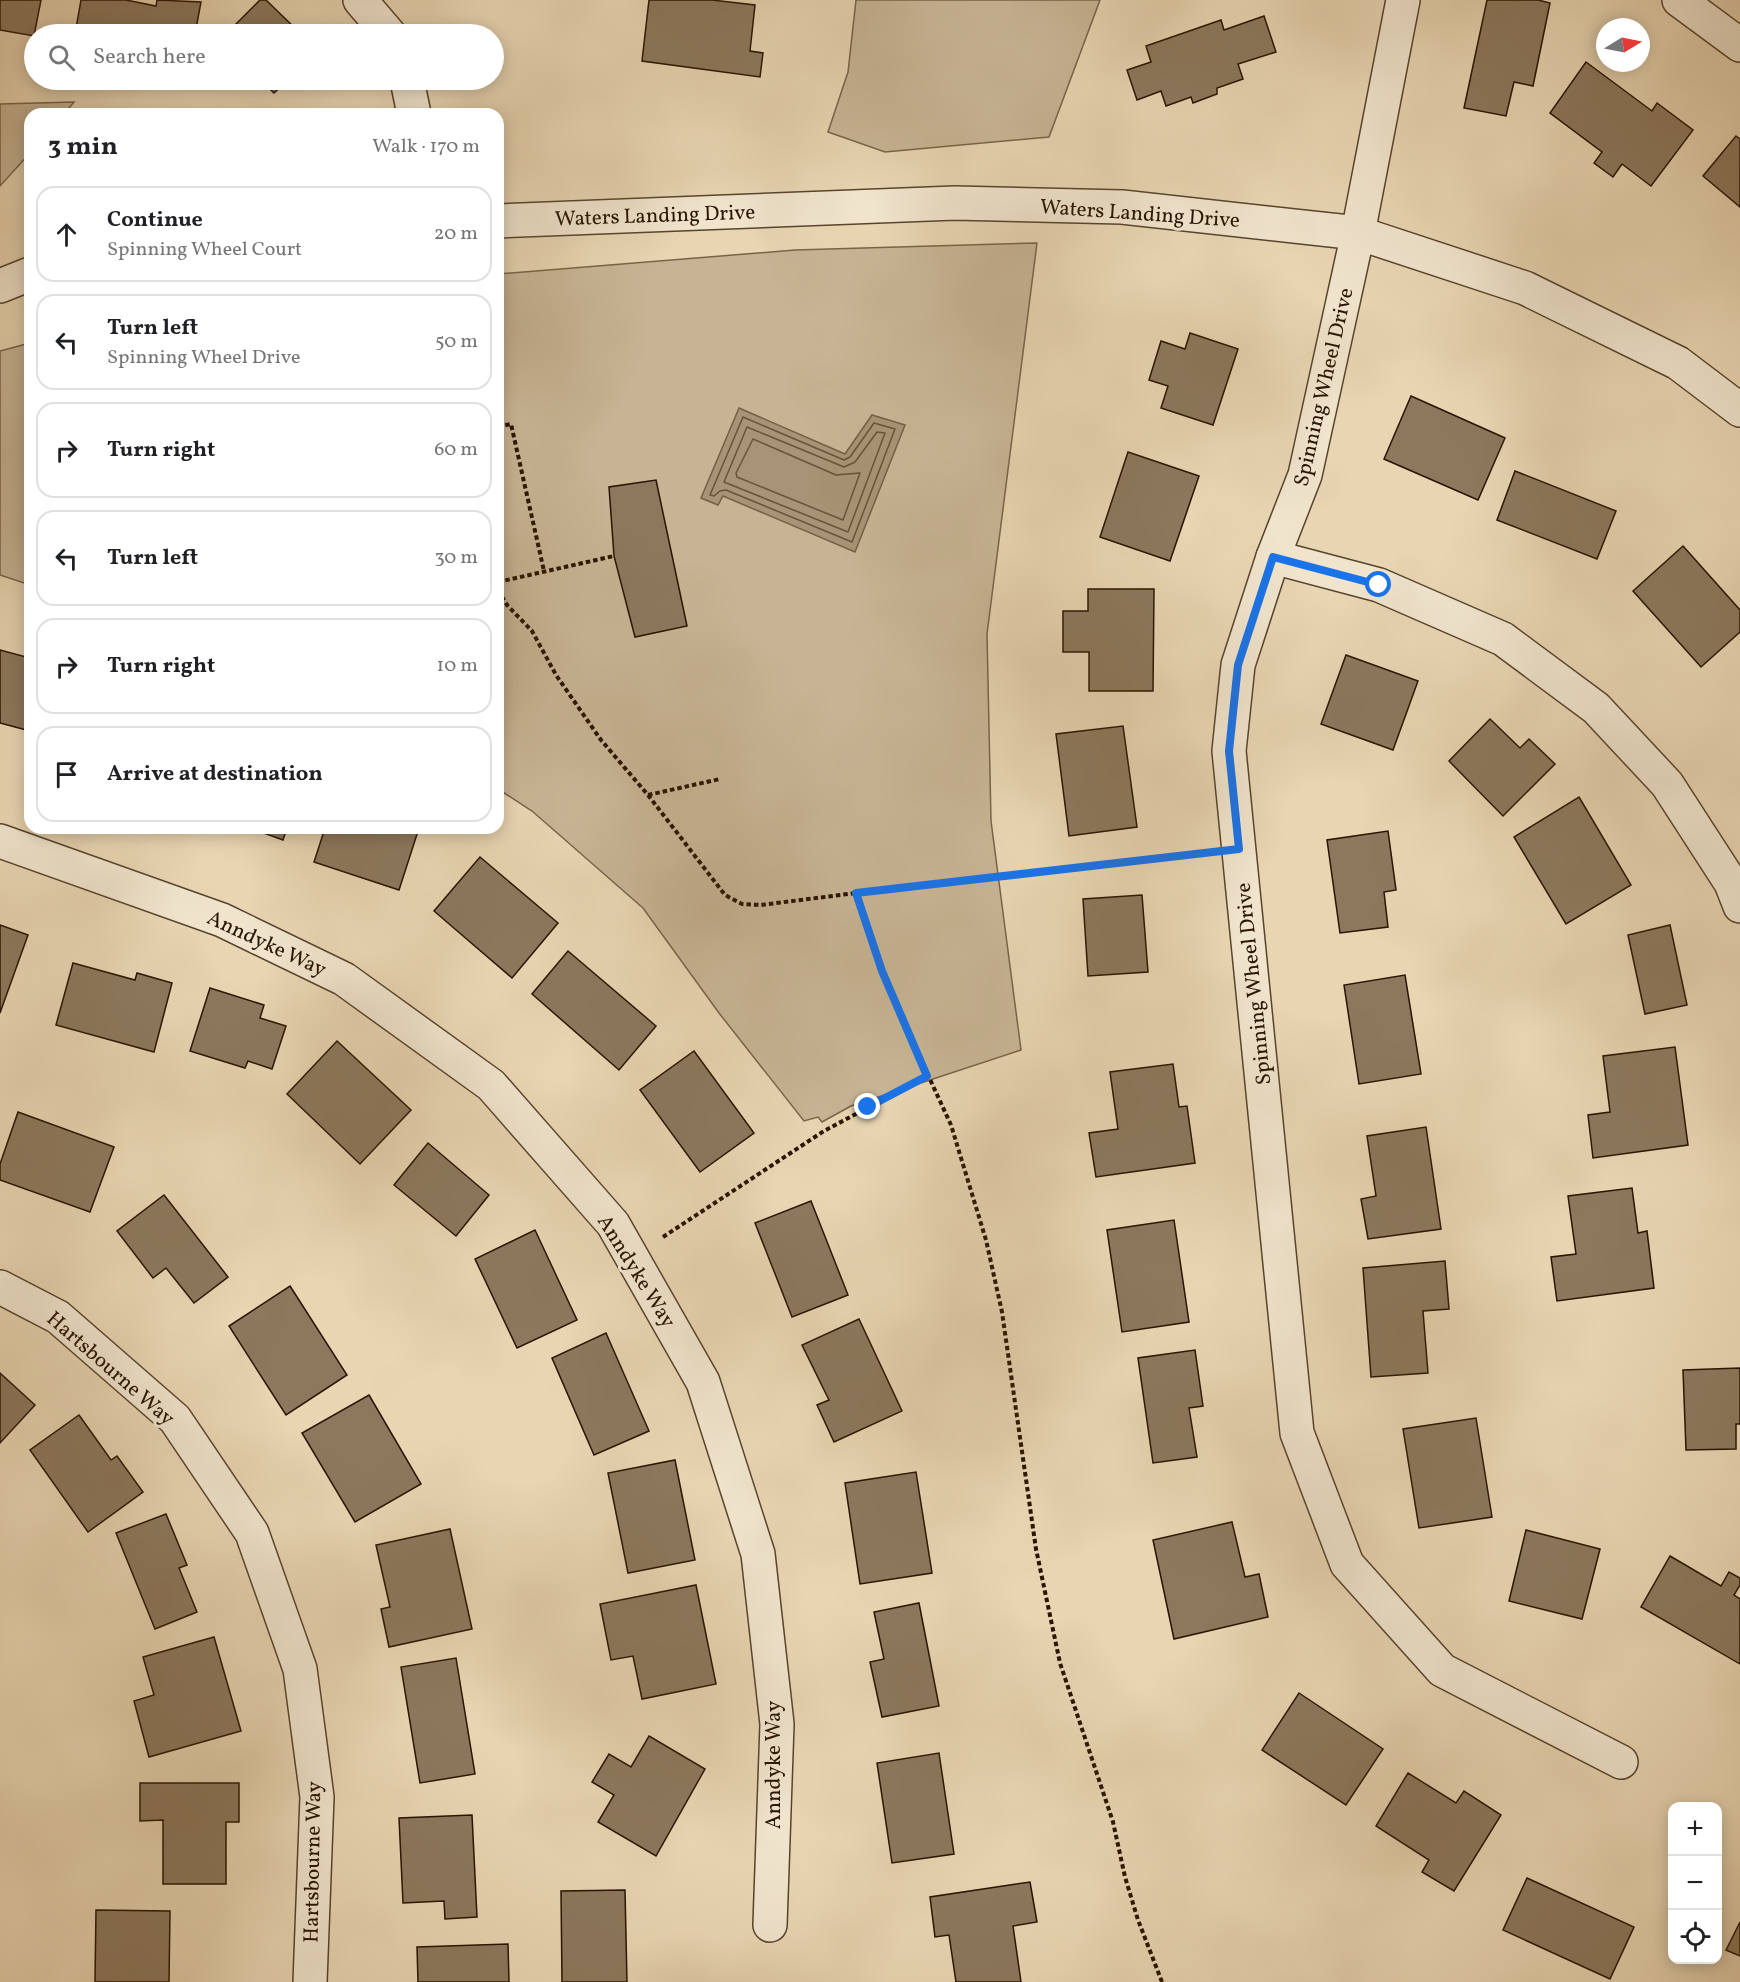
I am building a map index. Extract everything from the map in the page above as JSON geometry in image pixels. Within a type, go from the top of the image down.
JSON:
[{"type":"street","points":[[360,0],[380,24]]},
{"type":"street","name":"Spinning Wheel Drive","points":[[1403,0],[1358,233],[1305,476],[1273,557],[1238,665],[1229,751],[1297,1433],[1347,1564],[1442,1670],[1621,1762]]},
{"type":"street","points":[[1679,0],[1740,45]]},
{"type":"street","points":[[409,90],[413,108]]},
{"type":"street","name":"Waters Landing Drive","points":[[504,221],[955,202],[1122,207],[1358,233],[1525,288],[1677,363],[1740,410]]},
{"type":"street","points":[[0,286],[24,276]]},
{"type":"street","points":[[1273,557],[1379,585],[1503,639],[1596,708],[1667,784],[1731,883],[1740,906]]},
{"type":"street","name":"Anndyke Way","points":[[0,841],[222,920],[344,979],[490,1084],[613,1224],[703,1382],[758,1554],[777,1724],[770,1925]]},
{"type":"street","name":"Hartsbourne Way","points":[[0,1287],[58,1317],[175,1419],[252,1533],[300,1669],[314,1773],[317,1797],[310,1982]]},
{"type":"path","points":[[504,426],[511,424],[544,571]]},
{"type":"path","points":[[504,581],[614,556]]},
{"type":"path","points":[[504,600],[532,631],[556,675],[601,740],[648,795],[724,895],[742,904],[761,905],[1239,849]]},
{"type":"path","points":[[648,795],[720,779]]},
{"type":"path","points":[[856,893],[882,971],[927,1076],[951,1125],[988,1250],[1002,1312],[1036,1549],[1060,1663],[1113,1822],[1125,1877],[1138,1920],[1162,1982]]},
{"type":"path","points":[[632,1258],[824,1131],[927,1076]]},
{"type":"shaded area","points":[[856,0],[1100,0],[1049,137],[885,152],[828,132],[848,72]]},
{"type":"shaded area","points":[[74,102],[69,108],[24,108],[24,160],[0,186],[0,104]]},
{"type":"shaded area","points":[[1037,243],[987,634],[991,821],[1021,1050],[851,1106],[822,1122],[818,1117],[804,1121],[719,1013],[643,908],[532,811],[504,793],[504,274],[795,250]]},
{"type":"shaded area","points":[[24,345],[24,583],[0,575],[0,351]]},
{"type":"water","points":[[739,408],[845,454],[872,415],[905,425],[855,552],[723,496],[718,505],[701,498]]},
{"type":"building","points":[[0,0],[41,0],[36,24],[24,24],[24,34],[0,30]]},
{"type":"building","points":[[81,0],[126,0],[156,6],[157,0],[201,2],[197,24],[77,24]]},
{"type":"building","points":[[260,0],[266,0],[291,24],[236,24]]},
{"type":"building","points":[[649,0],[712,0],[755,5],[750,51],[763,53],[760,77],[642,61]]},
{"type":"building","points":[[1487,0],[1538,0],[1550,3],[1533,86],[1514,82],[1506,116],[1464,108]]},
{"type":"building","points":[[1264,16],[1276,52],[1238,64],[1243,79],[1217,88],[1217,94],[1193,103],[1191,97],[1166,106],[1161,91],[1137,100],[1127,70],[1151,62],[1146,46],[1221,20],[1224,30]]},
{"type":"building","points":[[1586,62],[1596,69],[1596,72],[1599,72],[1652,111],[1657,103],[1693,130],[1651,186],[1622,164],[1613,177],[1594,163],[1602,152],[1550,113]]},
{"type":"building","points":[[1736,136],[1740,139],[1740,207],[1703,176]]},
{"type":"building","points":[[1190,333],[1238,349],[1213,425],[1161,408],[1168,386],[1149,380],[1161,341],[1185,349]]},
{"type":"building","points":[[1411,396],[1505,438],[1478,500],[1384,459]]},
{"type":"building","points":[[1128,452],[1199,476],[1170,561],[1100,537]]},
{"type":"building","points":[[1515,471],[1616,511],[1597,559],[1497,520]]},
{"type":"building","points":[[656,480],[687,626],[635,637],[614,556],[609,487]]},
{"type":"building","points":[[1683,546],[1740,610],[1740,632],[1701,667],[1633,591]]},
{"type":"building","points":[[1088,589],[1154,589],[1153,691],[1089,691],[1089,652],[1063,652],[1063,611],[1088,611]]},
{"type":"building","points":[[0,650],[24,656],[24,729],[0,723]]},
{"type":"building","points":[[1346,655],[1418,681],[1393,750],[1321,724]]},
{"type":"building","points":[[1490,719],[1520,748],[1529,739],[1555,764],[1503,816],[1449,761]]},
{"type":"building","points":[[1123,726],[1137,827],[1069,836],[1056,734]]},
{"type":"building","points":[[1579,797],[1631,885],[1566,924],[1514,837]]},
{"type":"building","points":[[1388,831],[1396,890],[1384,892],[1388,927],[1340,933],[1327,840]]},
{"type":"building","points":[[266,834],[285,834],[283,840]]},
{"type":"building","points":[[323,834],[417,834],[399,890],[314,862]]},
{"type":"building","points":[[480,857],[558,923],[512,978],[434,911]]},
{"type":"building","points":[[1142,895],[1148,972],[1088,976],[1083,899]]},
{"type":"building","points":[[0,925],[28,935],[0,1013]]},
{"type":"building","points":[[1670,925],[1687,1005],[1645,1014],[1628,935]]},
{"type":"building","points":[[568,951],[656,1026],[619,1070],[532,994]]},
{"type":"building","points":[[73,963],[135,980],[137,973],[172,983],[154,1052],[56,1025]]},
{"type":"building","points":[[1405,975],[1421,1074],[1359,1084],[1344,985]]},
{"type":"building","points":[[210,988],[264,1005],[260,1018],[286,1026],[272,1069],[248,1061],[245,1068],[190,1051]]},
{"type":"building","points":[[337,1041],[411,1110],[360,1164],[287,1094]]},
{"type":"building","points":[[1675,1047],[1688,1145],[1593,1158],[1588,1115],[1610,1112],[1603,1056]]},
{"type":"building","points":[[694,1051],[754,1133],[700,1172],[640,1090]]},
{"type":"building","points":[[1173,1064],[1179,1107],[1187,1106],[1195,1163],[1096,1177],[1089,1133],[1118,1129],[1110,1072]]},
{"type":"building","points":[[18,1112],[114,1147],[90,1212],[0,1180],[0,1164]]},
{"type":"building","points":[[1426,1127],[1441,1229],[1368,1239],[1361,1199],[1376,1196],[1367,1136]]},
{"type":"building","points":[[428,1143],[489,1195],[456,1236],[394,1185]]},
{"type":"building","points":[[1632,1188],[1638,1233],[1647,1231],[1654,1288],[1557,1301],[1551,1257],[1576,1254],[1568,1196]]},
{"type":"building","points":[[164,1195],[228,1277],[194,1303],[166,1268],[153,1278],[117,1231]]},
{"type":"building","points":[[811,1201],[848,1295],[792,1317],[755,1223]]},
{"type":"building","points":[[1174,1220],[1189,1322],[1122,1332],[1107,1230]]},
{"type":"building","points":[[535,1230],[577,1320],[517,1348],[475,1259]]},
{"type":"building","points":[[1445,1261],[1449,1309],[1423,1311],[1428,1373],[1371,1377],[1363,1268]]},
{"type":"building","points":[[290,1286],[347,1375],[286,1415],[229,1326]]},
{"type":"building","points":[[859,1319],[902,1411],[834,1442],[817,1405],[829,1400],[802,1345]]},
{"type":"building","points":[[606,1333],[649,1431],[594,1455],[552,1358]]},
{"type":"building","points":[[1195,1350],[1203,1406],[1189,1408],[1197,1457],[1153,1463],[1138,1358]]},
{"type":"building","points":[[1740,1368],[1740,1424],[1736,1424],[1736,1449],[1686,1450],[1683,1370]]},
{"type":"building","points":[[0,1373],[35,1405],[0,1443]]},
{"type":"building","points":[[369,1395],[421,1484],[355,1522],[302,1433]]},
{"type":"building","points":[[79,1415],[111,1460],[117,1456],[143,1492],[88,1532],[30,1450]]},
{"type":"building","points":[[1476,1418],[1492,1517],[1419,1528],[1403,1429]]},
{"type":"building","points":[[675,1460],[695,1560],[628,1573],[608,1473]]},
{"type":"building","points":[[916,1472],[932,1573],[860,1584],[845,1483]]},
{"type":"building","points":[[166,1514],[187,1565],[179,1568],[197,1612],[155,1629],[116,1533]]},
{"type":"building","points":[[1232,1522],[1245,1577],[1259,1574],[1268,1617],[1174,1639],[1153,1540]]},
{"type":"building","points":[[450,1529],[472,1629],[389,1647],[381,1609],[390,1607],[376,1545]]},
{"type":"building","points":[[1526,1530],[1600,1549],[1582,1619],[1509,1601]]},
{"type":"building","points":[[1670,1556],[1721,1586],[1729,1572],[1740,1578],[1740,1585],[1734,1595],[1740,1599],[1740,1664],[1641,1607]]},
{"type":"building","points":[[696,1585],[716,1684],[642,1699],[633,1656],[611,1660],[600,1604]]},
{"type":"building","points":[[919,1603],[939,1706],[882,1717],[870,1662],[884,1659],[874,1612]]},
{"type":"building","points":[[214,1637],[241,1731],[149,1757],[134,1701],[154,1695],[143,1657]]},
{"type":"building","points":[[456,1658],[475,1774],[420,1783],[401,1667]]},
{"type":"building","points":[[1299,1693],[1383,1749],[1346,1805],[1262,1750]]},
{"type":"building","points":[[649,1736],[705,1769],[656,1856],[598,1822],[614,1795],[592,1782],[609,1754],[631,1767]]},
{"type":"building","points":[[939,1753],[954,1854],[892,1863],[877,1763]]},
{"type":"building","points":[[1408,1773],[1456,1803],[1464,1791],[1501,1815],[1454,1891],[1422,1872],[1429,1860],[1376,1826]]},
{"type":"building","points":[[140,1783],[239,1783],[239,1822],[226,1822],[226,1884],[163,1884],[163,1820],[140,1821]]},
{"type":"building","points":[[472,1815],[477,1917],[445,1919],[444,1901],[403,1903],[399,1818]]},
{"type":"building","points":[[1527,1878],[1634,1927],[1610,1979],[1503,1930]]},
{"type":"building","points":[[1030,1882],[1037,1922],[1013,1926],[1021,1982],[956,1982],[949,1935],[935,1937],[930,1897]]},
{"type":"building","points":[[625,1890],[627,1982],[562,1982],[561,1891]]},
{"type":"building","points":[[96,1910],[170,1911],[169,1982],[95,1982]]},
{"type":"building","points":[[1740,1922],[1740,1956],[1726,1950]]},
{"type":"building","points":[[508,1944],[509,1982],[418,1982],[417,1947]]},
{"type":"route","points":[[868,1107],[927,1076],[882,971],[856,893],[1239,849],[1229,751],[1238,665],[1273,557],[1379,585]]}]
